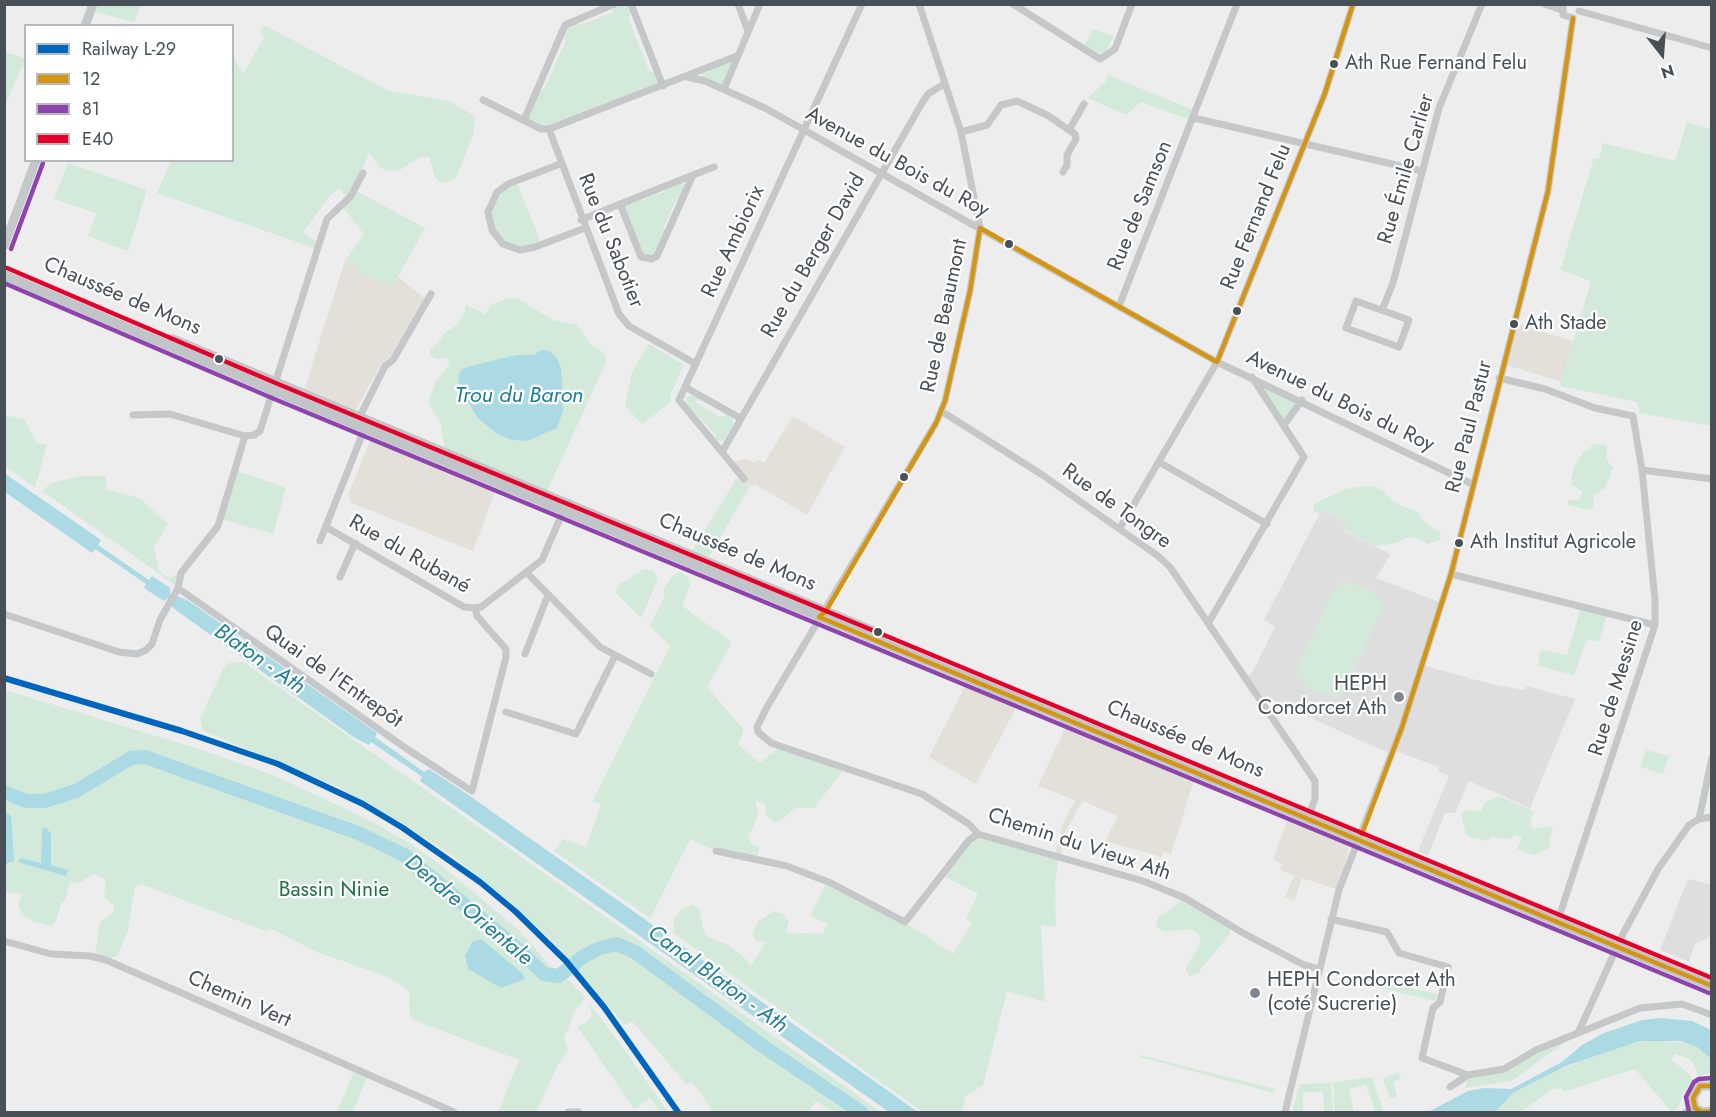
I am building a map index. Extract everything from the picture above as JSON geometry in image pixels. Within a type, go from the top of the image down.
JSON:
[{"type":"main road","name":"Chaussée de Mons","points":[[4,274],[1712,986]]},
{"type":"main road","name":"Chaussée de Mons","points":[[1618,945],[1712,980]]},
{"type":"street","points":[[86,24],[93,4]]},
{"type":"street","points":[[524,120],[566,25],[614,4]]},
{"type":"street","points":[[631,4],[663,86]]},
{"type":"street","points":[[738,4],[748,31]]},
{"type":"street","points":[[724,89],[760,4]]},
{"type":"street","name":"Rue Ambiorix","points":[[685,387],[862,4]]},
{"type":"street","name":"Rue de Beaumont","points":[[823,614],[941,411],[970,291],[980,228],[961,132],[919,4]]},
{"type":"street","points":[[1013,4],[1092,56],[1105,57],[1115,49],[1132,4]]},
{"type":"street","name":"Rue de Samson","points":[[1119,306],[1237,4]]},
{"type":"street","name":"Rue Fernand Felu","points":[[1120,528],[1217,362],[1325,93],[1353,4]]},
{"type":"street","name":"Rue Émile Carlier","points":[[1382,310],[1393,284],[1439,108],[1482,4]]},
{"type":"street","points":[[1544,4],[1562,7],[1564,16],[1572,18],[1579,8],[1712,48]]},
{"type":"street","name":"Rue Paul Pastur","points":[[1285,1113],[1331,919],[1345,873],[1402,727],[1451,574],[1548,191],[1572,18]]},
{"type":"street","points":[[483,100],[541,129],[549,129],[737,56]]},
{"type":"street","name":"Avenue du Bois du Roy","points":[[687,76],[724,89],[804,130],[1217,362],[1302,400],[1472,484]]},
{"type":"street","name":"Rue du Berger David","points":[[722,453],[881,172],[928,94],[944,84]]},
{"type":"street","points":[[961,132],[987,125],[1001,105],[1012,101],[1047,115],[1069,130],[1076,139],[1067,155],[1067,165],[1063,172]]},
{"type":"street","points":[[1069,130],[1084,104]]},
{"type":"street","points":[[1194,118],[1422,171]]},
{"type":"street","name":"Rue du Sabotier","points":[[549,129],[581,220],[615,308],[623,321],[696,364]]},
{"type":"street","points":[[4,246],[35,162]]},
{"type":"street","points":[[560,164],[508,184],[497,192],[488,212],[492,230],[496,237],[510,247],[528,250],[585,228]]},
{"type":"street","points":[[581,220],[714,167]]},
{"type":"street","points":[[133,415],[170,414],[245,436],[254,435],[260,431],[276,387],[327,219],[351,196],[363,173]]},
{"type":"street","points":[[620,204],[641,257],[651,259],[657,256],[693,175]]},
{"type":"street","name":"Rue du Rubané","points":[[320,541],[362,422],[385,366],[393,360],[431,294]]},
{"type":"street","points":[[1356,301],[1382,310],[1409,320],[1399,347],[1346,328],[1356,301]]},
{"type":"street","points":[[1209,622],[1304,457],[1252,377]]},
{"type":"street","name":"Rue de Messine","points":[[1499,378],[1554,392],[1595,408],[1633,416],[1642,470],[1655,600],[1655,625],[1558,920]]},
{"type":"street","points":[[740,418],[685,387],[679,400],[744,479]]},
{"type":"street","points":[[1284,425],[1302,400]]},
{"type":"street","name":"Rue de Tongre","points":[[941,411],[1041,474],[1120,528],[1170,567],[1315,782],[1315,799],[1308,817]]},
{"type":"street","points":[[4,614],[119,652],[137,654],[146,650],[152,644],[185,566],[218,526],[245,436]]},
{"type":"street","points":[[1160,462],[1267,524]]},
{"type":"street","points":[[1642,470],[1712,479]]},
{"type":"street","name":"Rue du Rubané","points":[[326,526],[464,607],[475,608],[481,607],[542,560],[565,507]]},
{"type":"street","points":[[340,577],[355,543]]},
{"type":"street","points":[[526,572],[600,647],[651,674]]},
{"type":"street","points":[[1451,574],[1655,625]]},
{"type":"street","name":"Quai de l'Entrepôt","points":[[174,594],[472,791],[506,657],[506,649],[477,616],[475,608]]},
{"type":"street","points":[[525,654],[548,595]]},
{"type":"street","name":"Chemin du Vieux Ath","points":[[823,614],[759,722],[757,727],[760,736],[771,743],[922,794],[969,824],[978,834],[1155,885],[1185,898],[1243,933],[1304,965],[1319,969]]},
{"type":"street","points":[[506,712],[576,734],[615,656]]},
{"type":"street","points":[[1699,819],[1712,759]]},
{"type":"street","points":[[1580,1032],[1618,945],[1658,869],[1689,825],[1699,819],[1712,817]]},
{"type":"street","points":[[716,851],[797,870],[831,883],[905,922],[969,840],[978,834]]},
{"type":"street","points":[[1331,919],[1387,932],[1399,953],[1448,967],[1440,1002],[1433,1008],[1422,1058],[1468,1075]]},
{"type":"street","name":"Chemin Vert","points":[[4,941],[51,954],[90,956],[106,960],[454,1113]]},
{"type":"street","points":[[1450,1087],[1468,1075],[1504,1069],[1536,1050],[1626,1012],[1661,1005],[1693,1006],[1712,1015]]},
{"type":"street","points":[[1712,1086],[1700,1086],[1693,1098],[1695,1108],[1702,1112],[1712,1111]]},
{"type":"street","points":[[1686,1113],[1695,1108]]},
{"type":"street","points":[[568,1113],[578,1113]]},
{"type":"shaded area","points":[[345,261],[359,267],[357,272],[393,286],[398,277],[427,300],[394,354],[381,364],[355,411],[304,390]]},
{"type":"shaded area","points":[[1514,323],[1573,341],[1562,382],[1503,364]]},
{"type":"shaded area","points":[[793,416],[845,447],[807,515],[755,484],[750,486],[743,482],[734,462],[745,459],[755,463],[759,460],[764,463]]},
{"type":"shaded area","points":[[372,436],[496,489],[473,551],[352,503],[348,495]]},
{"type":"shaded area","points":[[1322,509],[1348,523],[1343,531],[1391,554],[1376,578],[1442,603],[1422,665],[1491,684],[1524,690],[1527,686],[1575,699],[1530,808],[1469,781],[1455,813],[1445,813],[1428,856],[1418,851],[1449,776],[1438,771],[1439,767],[1393,750],[1389,753],[1269,699],[1258,698],[1245,678],[1252,673],[1275,627],[1264,620]]},
{"type":"shaded area","points":[[967,682],[1018,704],[976,784],[929,757]]},
{"type":"shaded area","points":[[1067,724],[1194,780],[1171,854],[1164,852],[1162,857],[1105,841],[1118,816],[1083,801],[1068,827],[1060,858],[1055,856],[1062,826],[1075,800],[1038,786]]},
{"type":"shaded area","points":[[1288,819],[1350,843],[1339,890],[1302,878],[1294,901],[1285,897],[1294,876],[1280,870],[1282,864],[1273,859]]},
{"type":"shaded area","points":[[1688,879],[1712,885],[1711,936],[1695,944],[1689,962],[1660,950]]},
{"type":"green space","points":[[93,5],[141,5],[134,22],[91,11]]},
{"type":"green space","points":[[614,5],[631,5],[633,11],[628,17],[649,71],[658,73],[663,86],[549,129],[524,120],[536,92],[544,89],[566,41],[561,33],[571,21],[580,25],[612,13]]},
{"type":"green space","points":[[264,25],[389,91],[449,101],[475,116],[474,132],[456,178],[447,182],[440,183],[435,177],[429,157],[421,157],[400,170],[389,171],[380,168],[369,153],[355,190],[425,228],[393,286],[357,272],[358,267],[345,261],[364,234],[341,205],[350,196],[343,194],[339,188],[330,195],[303,232],[319,243],[314,248],[157,193],[171,162],[234,162],[234,60],[243,74],[264,38],[260,31]]},
{"type":"green space","points":[[1093,29],[1114,36],[1107,50],[1097,54],[1083,48]]},
{"type":"green space","points":[[5,52],[24,58],[24,66],[22,66],[5,106]]},
{"type":"green space","points":[[729,59],[734,63],[727,81],[718,87],[702,80],[702,70]]},
{"type":"green space","points":[[1108,75],[1196,111],[1193,121],[1141,102],[1126,115],[1088,98],[1106,81]]},
{"type":"green space","points":[[1687,122],[1711,129],[1711,426],[1640,413],[1637,402],[1560,386],[1591,281],[1560,270],[1594,158],[1599,159],[1603,143],[1675,161]]},
{"type":"green space","points":[[68,163],[147,190],[128,251],[88,236],[96,213],[54,199]]},
{"type":"green space","points":[[516,181],[542,245],[510,247],[489,222],[493,198]]},
{"type":"green space","points":[[682,182],[686,187],[682,200],[675,202],[664,227],[667,234],[657,256],[641,257],[620,204],[640,196],[642,200],[665,191],[665,186]]},
{"type":"green space","points":[[508,298],[517,298],[553,320],[578,325],[590,344],[603,352],[607,360],[547,491],[445,448],[440,422],[428,403],[436,381],[449,364],[448,358],[437,359],[431,356],[430,351],[447,331],[457,325],[465,312],[465,304],[485,314],[491,305]],"holes":[[[516,355],[534,355],[466,399],[458,381]]]},
{"type":"green space","points":[[649,344],[684,365],[670,395],[672,400],[642,425],[625,405],[632,372]]},
{"type":"green space","points":[[1252,377],[1302,400],[1284,425]]},
{"type":"green space","points":[[693,395],[700,399],[695,402],[720,417],[728,415],[732,417],[733,426],[722,442],[715,439],[716,435],[687,405],[686,397]]},
{"type":"green space","points":[[5,415],[24,419],[37,443],[47,445],[35,488],[5,466]]},
{"type":"green space","points":[[1594,444],[1607,445],[1606,459],[1613,468],[1605,488],[1594,496],[1593,508],[1590,510],[1568,505],[1568,500],[1580,500],[1582,491],[1572,485],[1571,478],[1575,465],[1582,454]]},
{"type":"green space","points":[[235,470],[286,488],[273,534],[221,519]]},
{"type":"green space","points":[[81,476],[104,476],[107,480],[105,489],[140,498],[168,524],[154,547],[159,571],[169,578],[181,573],[178,587],[42,491],[51,483]]},
{"type":"green space","points":[[737,478],[750,486],[709,557],[692,551]]},
{"type":"green space","points":[[1378,487],[1397,504],[1418,512],[1423,521],[1441,533],[1440,540],[1428,544],[1416,537],[1405,538],[1397,543],[1375,546],[1343,530],[1347,522],[1323,509],[1320,514],[1314,512],[1313,506],[1318,502],[1345,489]]},
{"type":"green space","points":[[644,569],[653,570],[658,579],[641,618],[615,592],[620,584]]},
{"type":"green space","points":[[680,572],[687,576],[690,585],[682,606],[732,642],[707,687],[744,730],[738,744],[760,763],[780,746],[839,765],[842,772],[814,808],[795,808],[779,822],[773,822],[765,814],[765,804],[756,801],[758,815],[748,838],[759,848],[757,857],[716,851],[690,839],[650,918],[554,851],[563,839],[586,847],[601,805],[593,801],[594,798],[670,646],[650,626],[665,596],[663,590],[673,575]]},
{"type":"green space","points":[[1342,583],[1355,584],[1372,592],[1381,599],[1383,608],[1343,694],[1336,697],[1319,694],[1306,687],[1297,678],[1296,673],[1334,588]]},
{"type":"green space","points":[[1581,607],[1607,614],[1599,642],[1587,639],[1574,675],[1538,666],[1540,653],[1543,650],[1567,655]]},
{"type":"green space","points":[[243,662],[881,1112],[833,1112],[816,1101],[808,1112],[713,1112],[693,1083],[686,1084],[632,1021],[625,1025],[554,943],[501,895],[448,852],[339,787],[203,731],[200,719],[223,669],[229,663]]},
{"type":"green space","name":"Bassin Ninie","points":[[5,690],[199,749],[273,775],[365,818],[408,842],[442,866],[520,931],[559,976],[567,979],[585,997],[576,1009],[564,1038],[568,1050],[558,1065],[536,1112],[498,1112],[519,1060],[416,1021],[410,1016],[409,991],[388,977],[317,952],[272,929],[265,931],[141,884],[135,887],[128,930],[117,956],[112,958],[95,954],[100,922],[114,912],[114,906],[104,898],[106,879],[93,874],[78,884],[71,882],[56,921],[51,926],[34,922],[21,914],[18,905],[22,894],[5,892]]},
{"type":"green space","points":[[1646,750],[1669,756],[1663,774],[1640,767]]},
{"type":"green space","points":[[1498,796],[1530,809],[1533,813],[1530,823],[1533,829],[1550,826],[1553,830],[1549,840],[1551,847],[1534,855],[1517,849],[1522,837],[1515,835],[1510,839],[1492,837],[1488,841],[1472,838],[1466,834],[1461,814],[1466,810],[1482,811],[1485,802]]},
{"type":"green space","points":[[978,834],[1059,858],[1055,882],[1056,927],[1041,925],[1045,1002],[1007,991],[983,1085],[966,1096],[962,1112],[921,1111],[673,933],[674,920],[680,911],[692,904],[699,908],[704,932],[710,938],[729,945],[749,962],[750,967],[766,942],[756,941],[752,933],[759,921],[774,911],[783,914],[789,921],[786,933],[822,934],[828,924],[810,916],[827,882],[905,922],[953,954],[972,923],[966,919],[978,894],[942,875]]},
{"type":"green space","points":[[1185,898],[1230,923],[1230,934],[1197,974],[1189,976],[1185,969],[1201,939],[1197,933],[1188,929],[1164,932],[1156,926],[1158,918]]},
{"type":"green space","points":[[1377,981],[1379,984],[1383,982],[1437,994],[1436,1001],[1376,987]]},
{"type":"green space","points":[[589,1003],[668,1112],[660,1112],[650,1098],[634,1109],[577,1026],[586,1023],[592,1016]]},
{"type":"green space","points":[[1571,1038],[1512,1081],[1465,1088],[1468,1075],[1487,1074],[1536,1050]]},
{"type":"green space","points":[[1649,1040],[1689,1043],[1704,1051],[1711,1059],[1711,1073],[1697,1076],[1696,1068],[1690,1059],[1675,1054],[1671,1059],[1690,1075],[1693,1081],[1684,1091],[1678,1108],[1672,1112],[1635,1069],[1563,1092],[1561,1088],[1553,1089],[1520,1112],[1495,1112],[1513,1093],[1558,1070],[1629,1044]]},
{"type":"green space","points":[[1140,1055],[1275,1089],[1274,1093],[1139,1057]]},
{"type":"green space","points":[[355,1069],[368,1075],[353,1112],[337,1112]]},
{"type":"green space","points":[[1398,1072],[1401,1078],[1393,1082],[1397,1096],[1390,1099],[1383,1079]]},
{"type":"green space","points":[[1372,1077],[1384,1112],[1375,1112],[1366,1085],[1349,1089],[1354,1112],[1335,1112],[1333,1082]]},
{"type":"green space","points":[[1331,1083],[1333,1112],[1324,1112],[1323,1092],[1303,1092],[1303,1112],[1292,1112],[1300,1084]]},
{"type":"water","name":"Trou du Baron","points":[[541,350],[549,351],[557,358],[561,368],[563,411],[557,428],[527,441],[512,440],[497,434],[478,418],[458,381],[459,374],[462,369],[471,366],[516,355],[534,355]]},
{"type":"water","points":[[4,473],[101,540],[98,545],[149,580],[152,576],[170,588],[170,594],[175,598],[177,596],[187,600],[377,733],[375,737],[424,772],[429,769],[467,794],[918,1112],[889,1112],[420,781],[422,777],[418,774],[371,742],[369,745],[355,738],[180,613],[171,606],[172,602],[167,598],[164,601],[144,588],[146,584],[95,549],[92,553],[5,492]]},
{"type":"water","points":[[5,812],[11,816],[14,861],[7,863],[5,870]]},
{"type":"water","points":[[46,827],[51,834],[51,865],[68,870],[66,876],[17,862],[21,858],[41,863],[42,829]]},
{"type":"water","points":[[481,939],[523,974],[525,979],[501,988],[468,969],[465,956],[472,942]]},
{"type":"water","points":[[1660,1018],[1692,1021],[1711,1031],[1711,1059],[1697,1047],[1681,1041],[1640,1041],[1566,1066],[1513,1093],[1495,1112],[1428,1112],[1468,1091],[1484,1088],[1511,1089],[1562,1062],[1582,1045],[1604,1033],[1642,1020]]},
{"type":"waterway","name":"Dendre Orientale","points":[[4,792],[26,801],[45,801],[76,791],[131,758],[145,757],[358,833],[404,855],[519,950],[544,974],[559,976],[584,956],[600,948],[616,944],[635,952],[764,1047],[861,1112]]},
{"type":"rail line","name":"L-29","points":[[4,678],[182,731],[278,764],[363,804],[403,828],[480,882],[516,912],[566,961],[604,1007],[678,1112]]},
{"type":"transit line","name":"12","points":[[1217,362],[1325,93],[1353,4]]},
{"type":"transit line","name":"12","points":[[1362,834],[1402,727],[1451,574],[1548,191],[1573,18]]},
{"type":"transit line","name":"81","points":[[11,249],[43,163]]},
{"type":"transit line","name":"12","points":[[980,228],[1217,362]]},
{"type":"transit line","name":"12","points":[[819,617],[826,611],[936,423],[945,401],[970,291],[980,228]]},
{"type":"transit line","name":"E40","points":[[7,268],[278,384],[1712,978]]},
{"type":"transit line","name":"81","points":[[4,283],[272,398],[1709,993]]},
{"type":"transit line","name":"12","points":[[819,617],[1712,986]]},
{"type":"transit line","name":"81","points":[[1689,1112],[1686,1097],[1694,1082],[1699,1079],[1712,1078]]},
{"type":"transit line","name":"12","points":[[1712,1086],[1700,1086],[1693,1098],[1695,1108],[1702,1112],[1712,1111]]},
{"type":"place","name":"Ath Rue Fernand Felu","points":[[1334,64]]},
{"type":"place","name":"Ath Stade","points":[[1514,324]]},
{"type":"place","name":"Ath Institut Agricole","points":[[1459,543]]},
{"type":"place","name":"HEPH Condorcet Ath","points":[[1399,697]]},
{"type":"place","name":"HEPH Condorcet Ath (coté Sucrerie)","points":[[1255,993]]},
{"type":"water label","name":"Blaton - Ath","points":[[259,660]]},
{"type":"water label","name":"Canal Blaton - Ath","points":[[717,980]]}]
